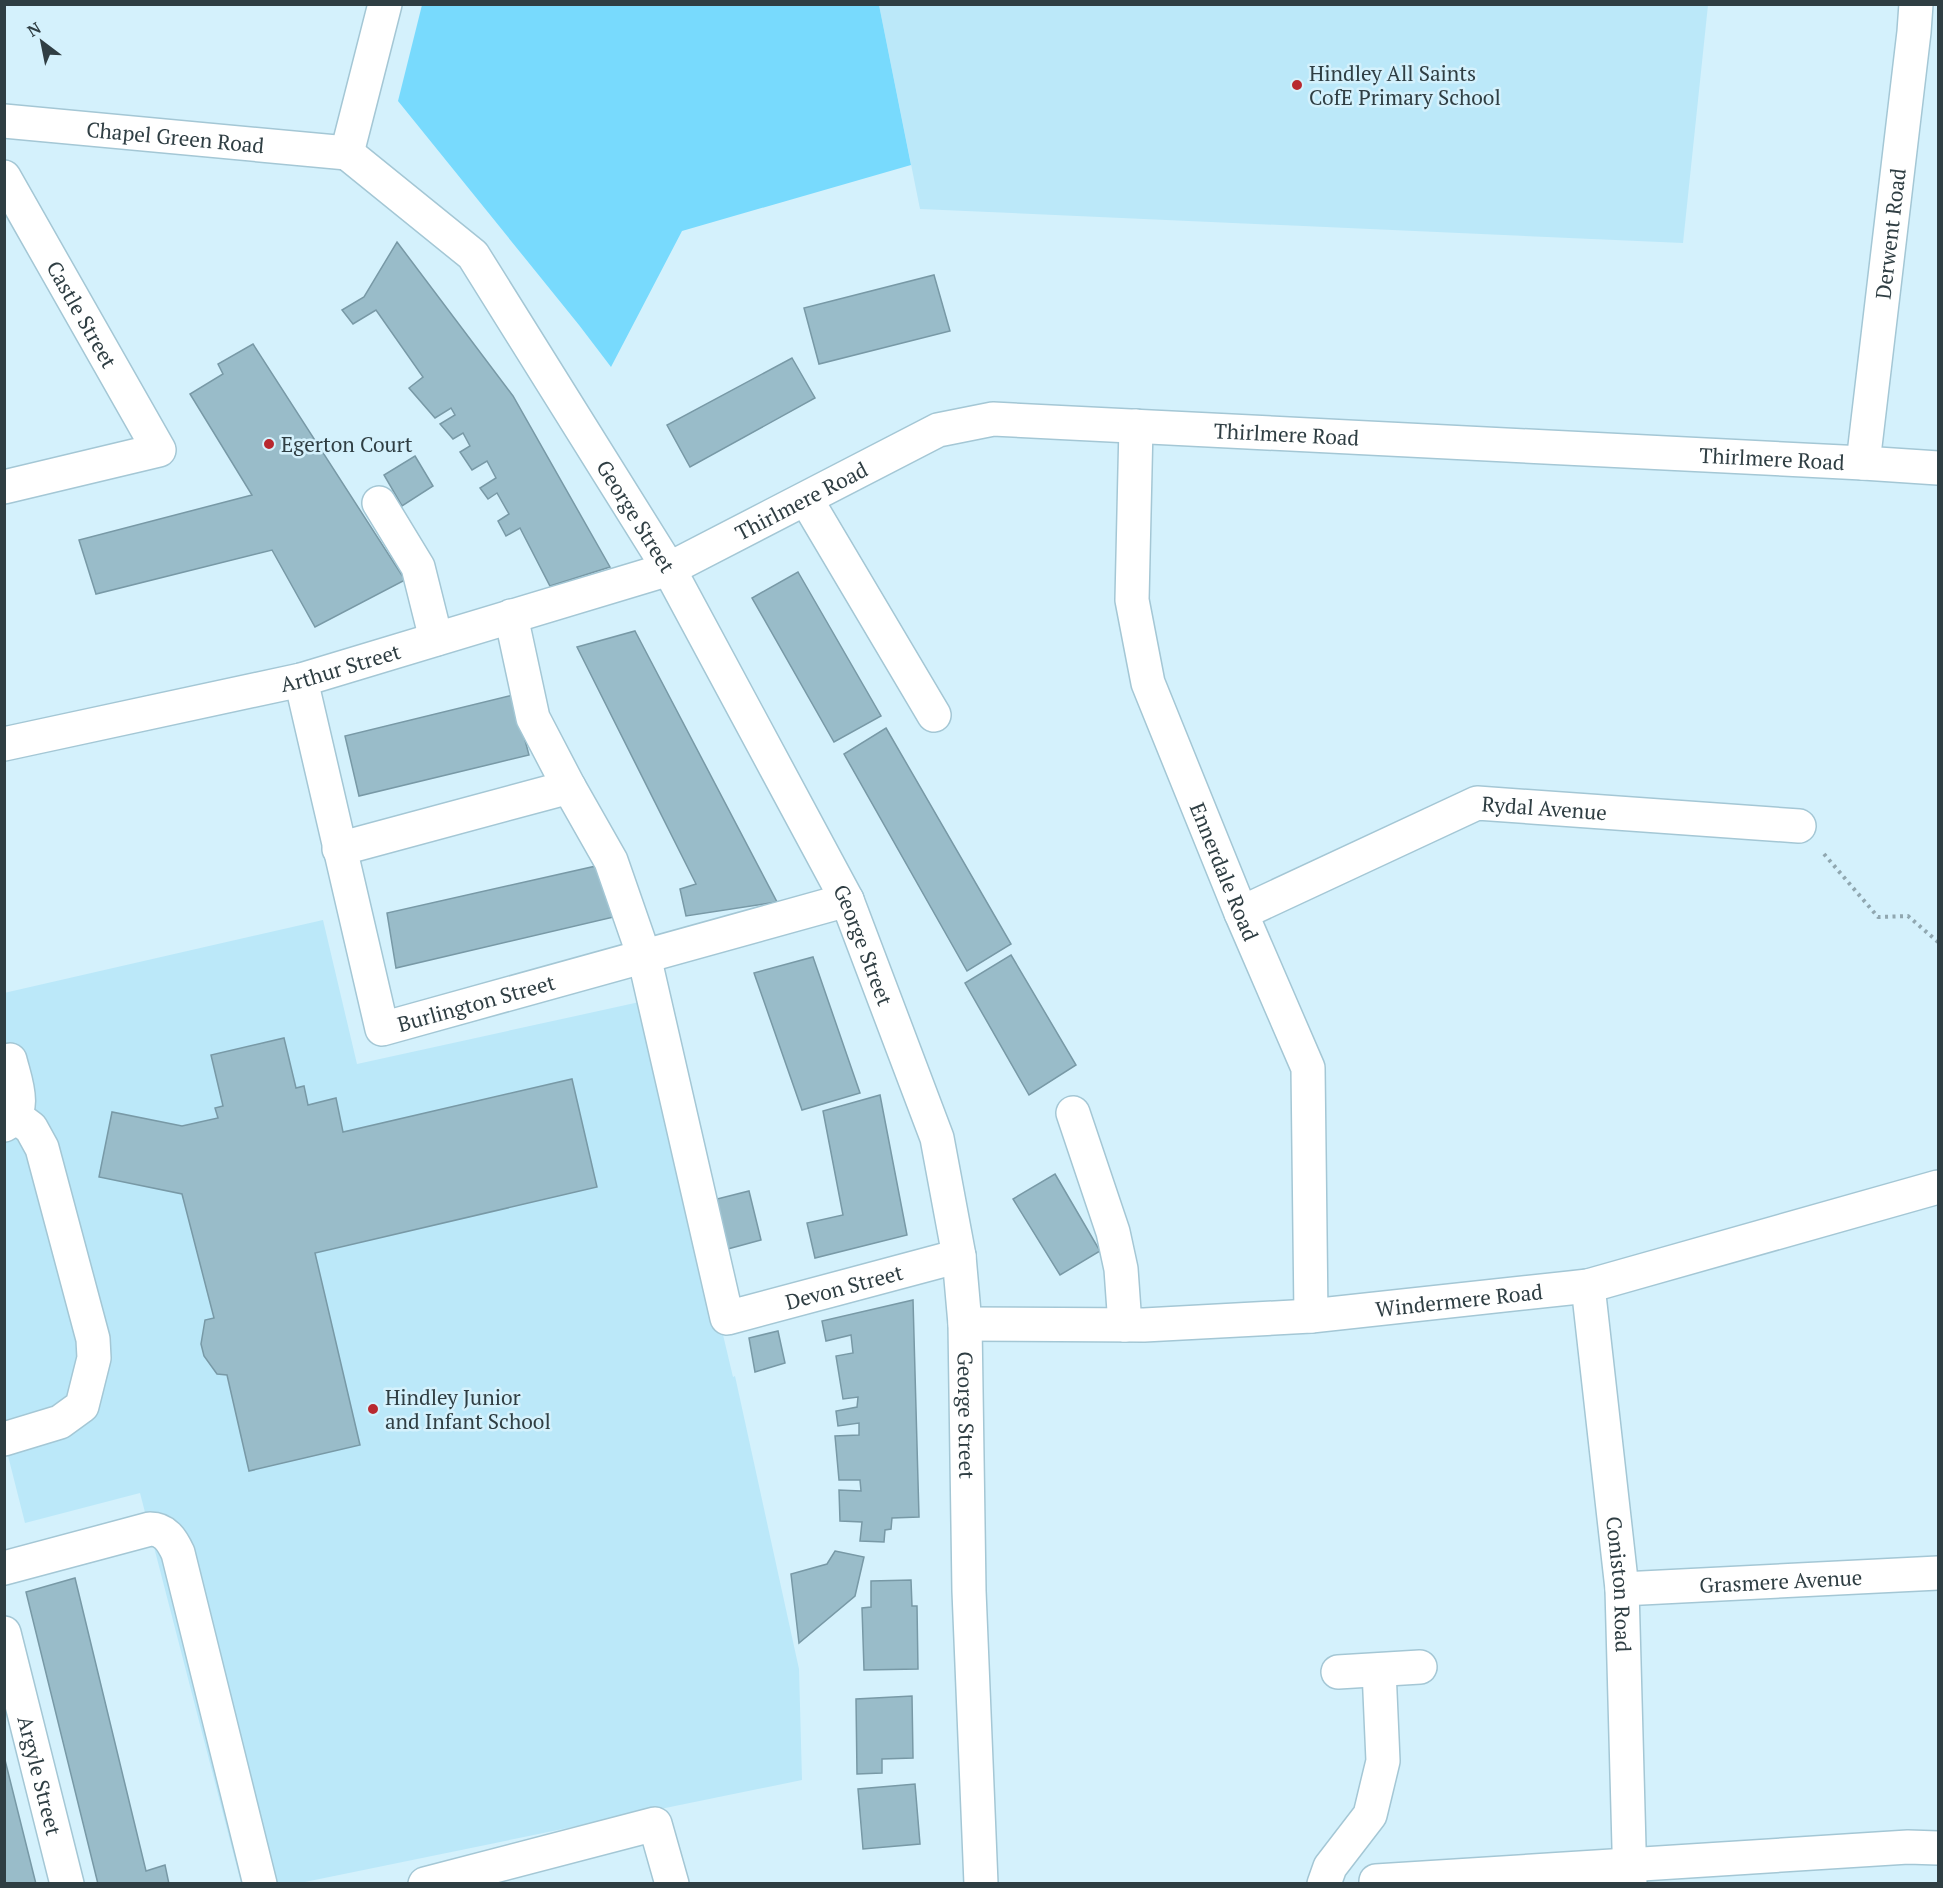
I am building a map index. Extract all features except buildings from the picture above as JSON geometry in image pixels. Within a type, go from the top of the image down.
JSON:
[{"type":"street","points":[[347,153],[385,4]]},
{"type":"street","name":"Derwent Road","points":[[1863,463],[1923,24]]},
{"type":"street","name":"Chapel Green Road","points":[[4,121],[347,153]]},
{"type":"street","name":"George Street","points":[[347,153],[473,255],[669,570],[848,900],[937,1137],[959,1256],[965,1324],[969,1592],[981,1884]]},
{"type":"street","name":"Castle Street","points":[[4,177],[159,450],[4,487]]},
{"type":"street","name":"Thirlmere Road","points":[[669,570],[938,430],[993,419],[1938,468]]},
{"type":"street","name":"Ennerdale Road","points":[[1136,426],[1132,600],[1148,683],[1241,913],[1308,1068],[1311,1316]]},
{"type":"street","points":[[806,499],[934,715]]},
{"type":"street","points":[[379,503],[418,567],[436,639]]},
{"type":"street","name":"Arthur Street","points":[[4,744],[301,680],[669,570]]},
{"type":"street","points":[[511,616],[533,718],[611,861],[644,956]]},
{"type":"street","name":"Burlington Street","points":[[301,680],[382,1029],[848,900]]},
{"type":"street","points":[[339,849],[569,787]]},
{"type":"street","name":"Rydal Avenue","points":[[1241,913],[1477,802],[1799,826]]},
{"type":"street","name":"Devon Street","points":[[644,956],[727,1318],[959,1256]]},
{"type":"street","points":[[4,1439],[60,1422],[82,1406],[94,1358],[93,1340],[42,1148],[31,1128],[10,1121],[20,1102],[10,1060]]},
{"type":"street","points":[[1073,1113],[1113,1232],[1121,1269],[1125,1325]]},
{"type":"street","name":"Windermere Road","points":[[965,1324],[1125,1325],[1311,1316],[1588,1286],[1938,1187]]},
{"type":"street","name":"Coniston Road","points":[[1588,1286],[1622,1589],[1629,1874]]},
{"type":"street","points":[[4,1569],[150,1529],[162,1532],[171,1541],[178,1553],[260,1884]]},
{"type":"street","name":"Grasmere Avenue","points":[[1622,1589],[1938,1573]]},
{"type":"street","name":"Argyle Street","points":[[4,1633],[67,1884]]},
{"type":"street","points":[[1338,1672],[1420,1667]]},
{"type":"street","points":[[1324,1884],[1330,1867],[1370,1815],[1381,1772],[1383,1761],[1378,1670]]},
{"type":"street","points":[[425,1884],[655,1824],[672,1884]]},
{"type":"street","points":[[1376,1881],[1629,1874],[1908,1847],[1938,1848]]},
{"type":"path","points":[[1799,826],[1878,916],[1908,916],[1938,942]]},
{"type":"shaded area","points":[[422,5],[879,5],[911,165],[682,231],[611,367],[398,101]]},
{"type":"shaded area","name":"Hindley All Saints CofE Primary School","points":[[879,5],[1708,5],[1683,243],[920,209]]},
{"type":"shaded area","name":"Hindley Junior and Infant School","points":[[323,920],[357,1064],[644,1001],[733,1377],[735,1376],[799,1669],[802,1780],[300,1883],[241,1883],[140,1493],[25,1523],[4,1440],[4,993]]},
{"type":"place","name":"Hindley All Saints CofE Primary School","points":[[1297,85]]},
{"type":"place","name":"Egerton Court","points":[[269,444]]},
{"type":"place","name":"Hindley Junior and Infant School","points":[[373,1409]]}]
